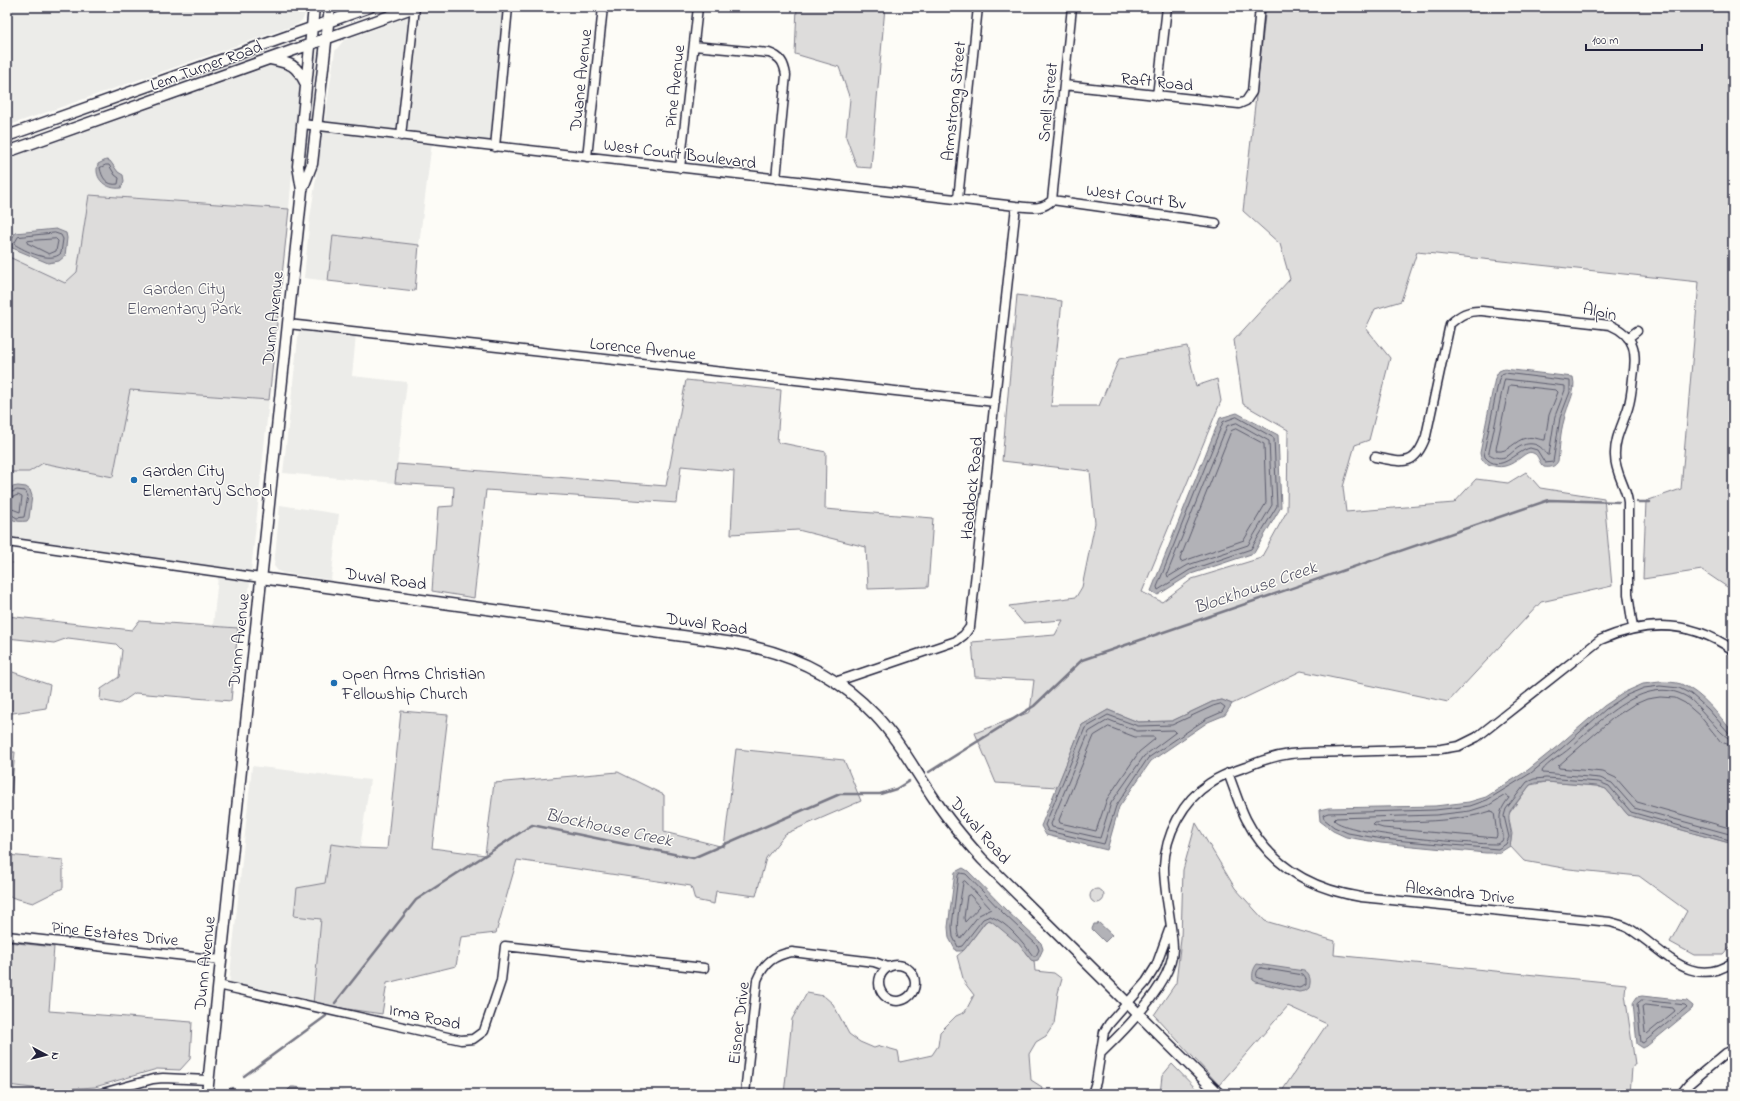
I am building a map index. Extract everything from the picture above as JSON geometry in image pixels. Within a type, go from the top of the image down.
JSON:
[{"type":"main road","name":"Dunn Avenue","points":[[302,190],[298,166],[314,7]]},
{"type":"main road","name":"Dunn Avenue","points":[[207,1094],[302,190],[312,164],[330,7]]},
{"type":"main road","name":"Lem Turner Road","points":[[7,136],[370,7]]},
{"type":"main road","name":"Lem Turner Road","points":[[7,152],[415,7]]},
{"type":"main road","points":[[270,59],[293,65],[300,72],[306,84]]},
{"type":"main road","points":[[62,117],[67,131]]},
{"type":"main road","name":"Duval Road","points":[[261,578],[750,646],[780,654],[801,662],[835,682],[859,700],[886,727],[955,829],[982,859],[1220,1094]]},
{"type":"street","points":[[401,136],[415,7]]},
{"type":"street","points":[[495,147],[508,7]]},
{"type":"street","name":"Duane Avenue","points":[[587,157],[603,7]]},
{"type":"street","name":"Pine Avenue","points":[[680,168],[698,7]]},
{"type":"street","name":"Armstrong Street","points":[[958,199],[978,7]]},
{"type":"street","name":"Snell Street","points":[[1052,200],[1072,7]]},
{"type":"street","points":[[1157,96],[1167,7]]},
{"type":"street","name":"Raft Road","points":[[1064,85],[1239,104],[1246,101],[1252,92],[1260,7]]},
{"type":"street","points":[[694,46],[769,53],[781,60],[786,75],[776,179]]},
{"type":"street","name":"West Court Boulevard","points":[[302,124],[1016,206],[1040,208],[1047,205],[1052,200]]},
{"type":"street","name":"West Court Bv","points":[[1052,200],[1216,223]]},
{"type":"street","name":"Haddock Road","points":[[835,682],[956,641],[964,635],[970,627],[1016,206]]},
{"type":"street","name":"Alpin","points":[[1375,457],[1395,462],[1406,462],[1415,457],[1421,450],[1426,436],[1450,324],[1463,314],[1471,310],[1482,311],[1610,325],[1618,329],[1633,344],[1636,363],[1631,396],[1618,436],[1614,456],[1618,477],[1626,492],[1628,502],[1628,594],[1633,628]]},
{"type":"street","name":"Lorence Avenue","points":[[288,324],[995,402]]},
{"type":"street","points":[[1628,338],[1637,331]]},
{"type":"street","name":"Duval Road","points":[[7,542],[261,578]]},
{"type":"street","points":[[1101,1053],[1116,1040],[1156,993],[1168,971],[1173,949],[1164,866],[1170,834],[1177,818],[1197,793],[1209,783],[1228,773],[1261,761],[1289,754],[1441,750],[1459,746],[1477,737],[1600,640],[1633,628],[1655,626],[1683,628],[1712,638],[1733,650]]},
{"type":"street","name":"Alexandra Drive","points":[[1228,773],[1246,818],[1265,847],[1286,868],[1299,877],[1327,890],[1361,897],[1610,922],[1630,929],[1673,962],[1684,968],[1695,971],[1718,970],[1733,962]]},
{"type":"street","points":[[1092,1094],[1104,1032],[1109,1024],[1146,982],[1156,966],[1170,925]]},
{"type":"street","name":"Pine Estates Drive","points":[[7,936],[220,960]]},
{"type":"street","name":"Irma Road","points":[[218,985],[461,1040],[468,1040],[484,1031],[501,981],[505,946],[704,968]]},
{"type":"street","name":"Eisner Drive","points":[[745,1094],[757,980],[766,964],[781,954],[792,952],[874,962],[888,967],[899,965],[904,966],[913,974],[915,986],[909,996],[904,1000],[892,1000],[882,993],[879,982],[883,971],[888,967]]},
{"type":"street","points":[[1682,1094],[1689,1084],[1726,1053],[1733,1050]]},
{"type":"street","points":[[99,1094],[158,1078],[208,1080]]},
{"type":"shaded area","points":[[7,7],[308,7],[303,19],[298,24],[7,126]]},
{"type":"shaded area","points":[[436,7],[512,7],[498,150],[432,142],[419,245],[333,235],[328,281],[304,278],[310,218],[335,51],[344,40]]},
{"type":"shaded area","points":[[273,65],[290,67],[300,81],[289,209],[89,195],[77,272],[65,284],[7,256],[7,159]]},
{"type":"shaded area","points":[[299,329],[356,335],[352,376],[407,382],[395,483],[283,473]]},
{"type":"shaded area","name":"Garden City Elementary School","points":[[129,390],[269,400],[245,629],[213,626],[219,567],[7,538],[7,483],[10,472],[29,472],[43,463],[113,476]]},
{"type":"shaded area","points":[[280,505],[339,514],[331,580],[283,573],[278,571],[274,566]]},
{"type":"shaded area","points":[[252,766],[370,780],[360,848],[331,844],[321,919],[313,1004],[229,984]]},
{"type":"green space","points":[[797,7],[885,7],[871,168],[857,167],[846,137],[850,99],[839,67],[795,54]]},
{"type":"green space","points":[[1266,7],[1733,7],[1733,591],[1702,570],[1643,579],[1646,501],[1681,489],[1699,282],[1417,252],[1401,301],[1375,309],[1366,328],[1390,358],[1369,440],[1355,445],[1343,487],[1346,512],[1454,503],[1476,479],[1508,483],[1526,472],[1540,488],[1604,498],[1612,586],[1541,602],[1448,702],[1301,671],[1232,704],[1222,700],[1212,702],[1172,721],[1138,722],[1108,710],[1082,725],[1057,787],[996,783],[975,733],[1030,712],[1034,680],[975,677],[972,642],[1055,635],[1063,620],[1023,623],[1009,606],[1076,597],[1082,587],[1095,523],[1090,471],[1002,461],[1017,295],[1062,301],[1051,406],[1099,406],[1119,359],[1187,346],[1196,386],[1217,379],[1221,401],[1142,592],[1162,602],[1192,579],[1261,558],[1287,511],[1288,430],[1243,404],[1234,340],[1290,279],[1280,244],[1243,211]]},
{"type":"green space","name":"Garden City Elementary Park","points":[[89,195],[289,209],[269,400],[130,390],[113,477],[43,463],[29,472],[10,472],[7,483],[7,256],[65,283],[77,272]]},
{"type":"green space","points":[[333,235],[419,245],[415,291],[328,281]]},
{"type":"green space","points":[[686,380],[781,390],[777,442],[826,452],[825,509],[933,518],[928,587],[868,589],[866,547],[798,530],[731,534],[734,471],[681,466],[677,503],[486,490],[474,598],[432,591],[438,507],[453,506],[454,487],[395,483],[397,464],[666,486]]},
{"type":"green space","points":[[7,555],[11,556],[11,584],[7,589]]},
{"type":"green space","points":[[7,616],[132,630],[139,621],[238,628],[231,701],[135,693],[119,704],[100,700],[101,689],[119,677],[122,650],[116,644],[68,638],[54,643],[7,638]]},
{"type":"green space","points":[[7,670],[50,685],[46,708],[13,713],[7,712]]},
{"type":"green space","points":[[401,711],[448,715],[432,848],[485,855],[494,783],[618,772],[664,795],[664,832],[724,847],[736,749],[844,760],[861,801],[785,834],[766,858],[756,896],[716,891],[714,904],[695,900],[691,886],[517,860],[496,933],[461,937],[456,966],[387,983],[382,1014],[313,1004],[321,919],[294,916],[297,888],[325,883],[331,844],[360,848],[387,849]]},
{"type":"green space","points":[[7,752],[15,752],[11,793],[7,792]]},
{"type":"green space","points":[[1546,782],[1597,786],[1606,789],[1628,815],[1733,844],[1733,944],[1723,955],[1694,955],[1670,942],[1687,911],[1639,876],[1569,869],[1524,861],[1510,846],[1512,834],[1508,815],[1530,785]]},
{"type":"green space","points":[[1196,823],[1235,888],[1265,921],[1335,941],[1334,955],[1626,984],[1625,994],[1635,1064],[1632,1068],[1630,1094],[1280,1094],[1327,1024],[1288,1006],[1219,1085],[1154,1015],[1176,983],[1181,939],[1183,870]]},
{"type":"green space","points":[[7,855],[63,860],[63,888],[33,903],[7,896]]},
{"type":"green space","points":[[1094,889],[1100,889],[1104,893],[1104,899],[1100,903],[1094,903],[1090,899],[1090,893]]},
{"type":"green space","points":[[987,920],[1000,927],[1020,945],[1028,956],[1034,961],[1035,971],[1054,973],[1062,979],[1058,993],[1054,1024],[1046,1036],[1036,1042],[1029,1054],[1031,1080],[1042,1087],[1041,1094],[784,1094],[792,1019],[807,993],[824,996],[833,1004],[849,1034],[860,1042],[874,1048],[880,1046],[898,1051],[900,1062],[932,1055],[938,1046],[940,1032],[956,1016],[965,1012],[974,995],[964,982],[957,956],[964,950]]},
{"type":"green space","points":[[7,942],[54,947],[49,1011],[192,1022],[190,1059],[180,1070],[157,1069],[95,1087],[50,1090],[7,1085]]},
{"type":"green space","points":[[1172,1064],[1201,1094],[1160,1094],[1162,1076]]},
{"type":"water","points":[[106,160],[110,161],[118,172],[123,175],[124,181],[121,188],[106,185],[99,179],[97,169],[98,164]]},
{"type":"water","points":[[56,229],[66,233],[67,238],[65,256],[59,261],[48,263],[10,247],[10,243],[15,233]]},
{"type":"water","points":[[1504,369],[1573,377],[1573,393],[1565,414],[1558,461],[1554,466],[1544,467],[1535,454],[1529,452],[1511,464],[1504,466],[1488,464],[1481,459],[1480,453],[1495,378],[1499,371]]},
{"type":"water","points":[[1237,413],[1278,435],[1281,507],[1254,553],[1191,574],[1158,595],[1151,591],[1220,418]]},
{"type":"water","points":[[12,487],[26,487],[30,490],[32,496],[29,518],[27,521],[13,520],[8,513],[8,490]]},
{"type":"water","points":[[1674,682],[1689,688],[1710,705],[1733,732],[1733,844],[1628,815],[1606,789],[1597,786],[1546,782],[1530,785],[1510,811],[1510,846],[1499,853],[1381,843],[1346,837],[1333,831],[1320,821],[1319,810],[1328,808],[1435,806],[1469,802],[1486,797],[1528,770],[1604,706],[1625,692],[1643,684]]},
{"type":"water","points":[[1222,700],[1232,704],[1225,715],[1208,722],[1151,761],[1119,807],[1107,850],[1046,835],[1041,826],[1082,725],[1108,710],[1138,722],[1172,721],[1212,702]]},
{"type":"water","points":[[963,868],[968,871],[1041,943],[1043,949],[1038,960],[1031,960],[1019,944],[990,920],[985,922],[964,950],[956,951],[949,938],[948,927],[955,872]]},
{"type":"water","points":[[1098,922],[1112,935],[1105,942],[1092,929],[1094,924],[1097,924]]},
{"type":"water","points":[[1257,964],[1304,971],[1310,978],[1309,988],[1305,991],[1299,992],[1256,982],[1253,980],[1253,976]]},
{"type":"water","points":[[1642,996],[1687,1001],[1693,1006],[1692,1009],[1643,1048],[1637,1044],[1633,1003],[1637,997]]},
{"type":"water","points":[[291,1087],[294,1087],[364,1094],[284,1094]]},
{"type":"waterway","name":"Blockhouse Creek","points":[[929,772],[1034,706],[1082,660],[1549,500],[1619,502]]},
{"type":"waterway","name":"Blockhouse Creek","points":[[1637,502],[1650,502]]},
{"type":"waterway","name":"Blockhouse Creek","points":[[335,1003],[416,900],[532,825],[693,858],[840,794],[880,794],[896,789],[909,781]]},
{"type":"waterway","name":"Blockhouse Creek","points":[[244,1076],[326,1016]]},
{"type":"waterway","name":"Blockhouse Creek","points":[[226,1092],[232,1088]]},
{"type":"place","name":"Garden City Elementary School","points":[[134,480]]},
{"type":"place","name":"Open Arms Christian Fellowship Church","points":[[334,683]]}]
